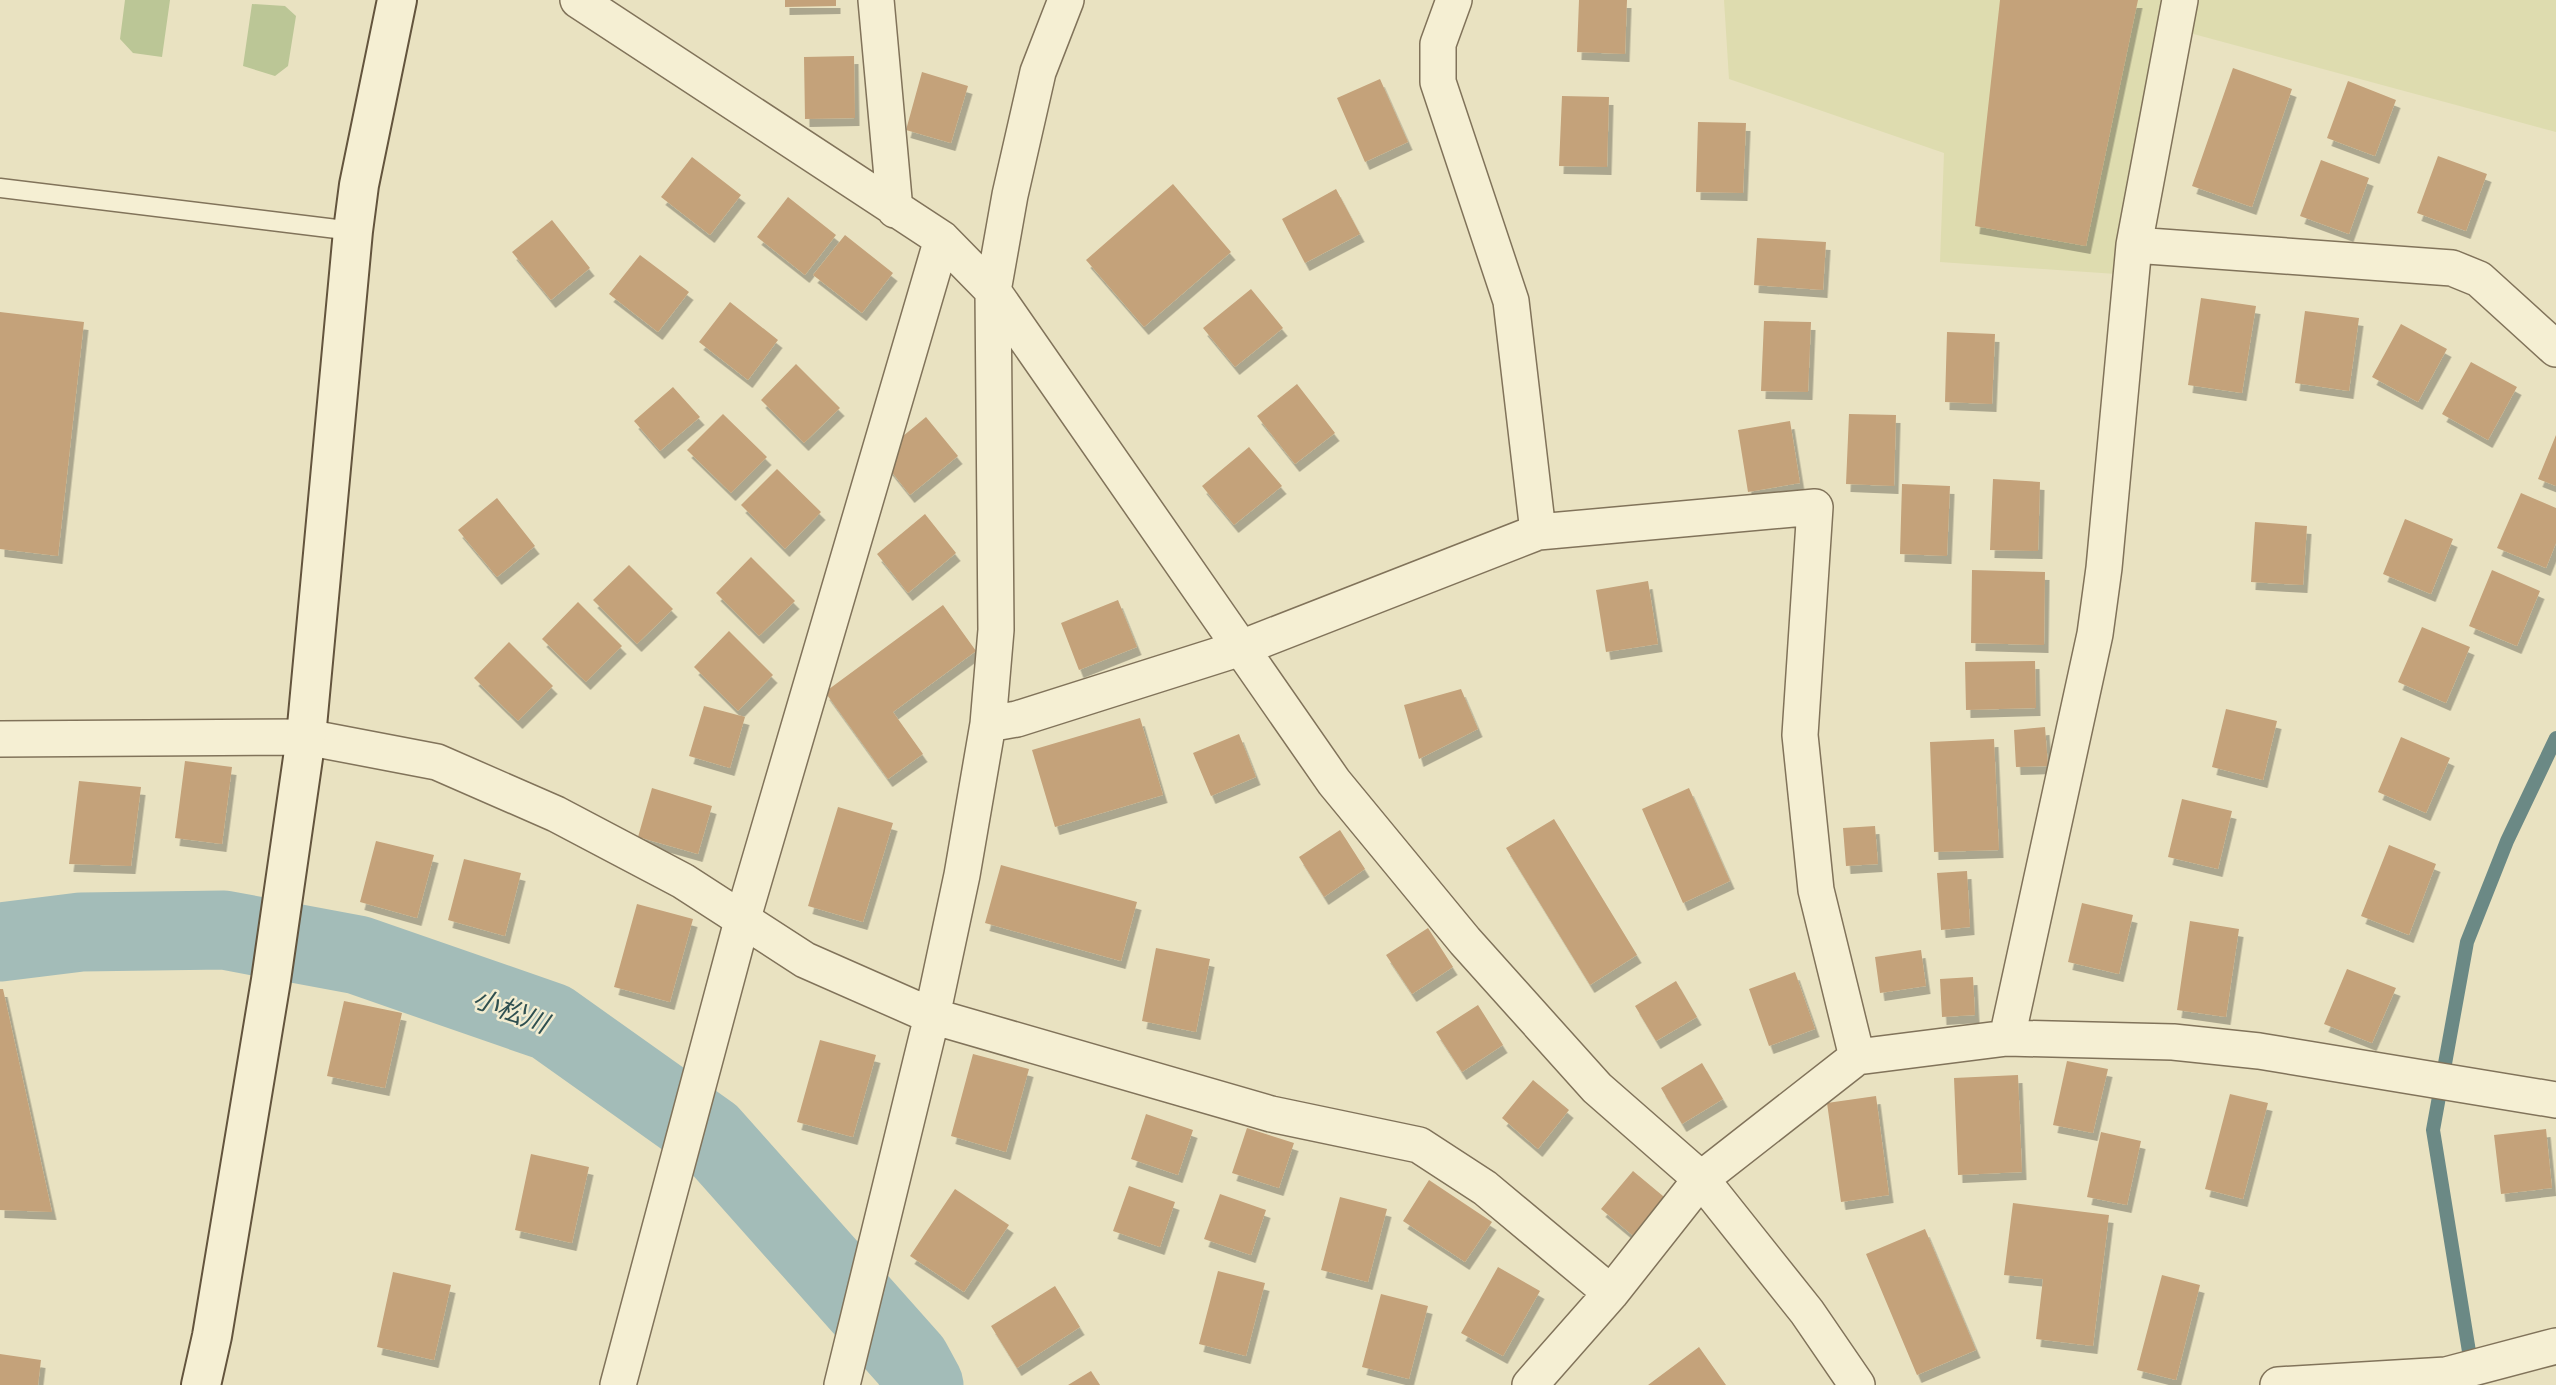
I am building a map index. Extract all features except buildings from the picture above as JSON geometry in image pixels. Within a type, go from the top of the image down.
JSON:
[{"type":"street","points":[[201,1385],[212,1336],[271,980],[306,737],[353,231],[359,185],[397,0]]},
{"type":"street","points":[[578,0],[942,239],[993,290],[1334,782],[1465,942],[1597,1088],[1701,1179],[1807,1312],[1857,1385]]},
{"type":"street","points":[[876,0],[895,210]]},
{"type":"street","points":[[842,1385],[932,1016],[962,875],[988,724],[996,630],[993,290],[1010,195],[1038,72],[1066,0]]},
{"type":"street","points":[[1454,0],[1437,44],[1438,82],[1511,301],[1538,532]]},
{"type":"street","points":[[2007,1038],[2095,634],[2104,568],[2134,245],[2180,0]]},
{"type":"street","points":[[618,1385],[742,921],[942,239]]},
{"type":"street","points":[[2134,245],[2452,268],[2479,279],[2556,349]]},
{"type":"street","points":[[988,724],[1017,719],[1241,648],[1538,532],[1815,507],[1800,735],[1816,891],[1857,1057]]},
{"type":"street","points":[[0,739],[306,737],[437,762],[568,820],[683,881],[804,960],[932,1016],[1271,1115],[1419,1145],[1485,1188],[1611,1293]]},
{"type":"street","points":[[1530,1385],[1611,1293],[1701,1179],[1857,1057],[2007,1038],[2174,1042],[2259,1051],[2556,1100]]},
{"type":"street","points":[[2278,1385],[2446,1375],[2556,1346]]},
{"type":"lane","points":[[0,188],[353,231]]},
{"type":"shaded area","points":[[1724,0],[2177,0],[2131,275],[1940,262],[1944,153],[1729,79]]},
{"type":"shaded area","points":[[2181,0],[2556,0],[2556,132],[2175,29]]},
{"type":"green space","points":[[125,0],[170,0],[162,57],[133,53],[120,39]]},
{"type":"green space","points":[[252,4],[285,6],[296,16],[288,66],[275,76],[243,66]]},
{"type":"waterway","points":[[2472,1370],[2433,1130],[2467,942],[2507,841],[2556,738]]},
{"type":"waterway","name":"小松川","points":[[0,942],[81,932],[224,930],[358,955],[551,1022],[710,1135],[911,1361],[924,1385]]}]
